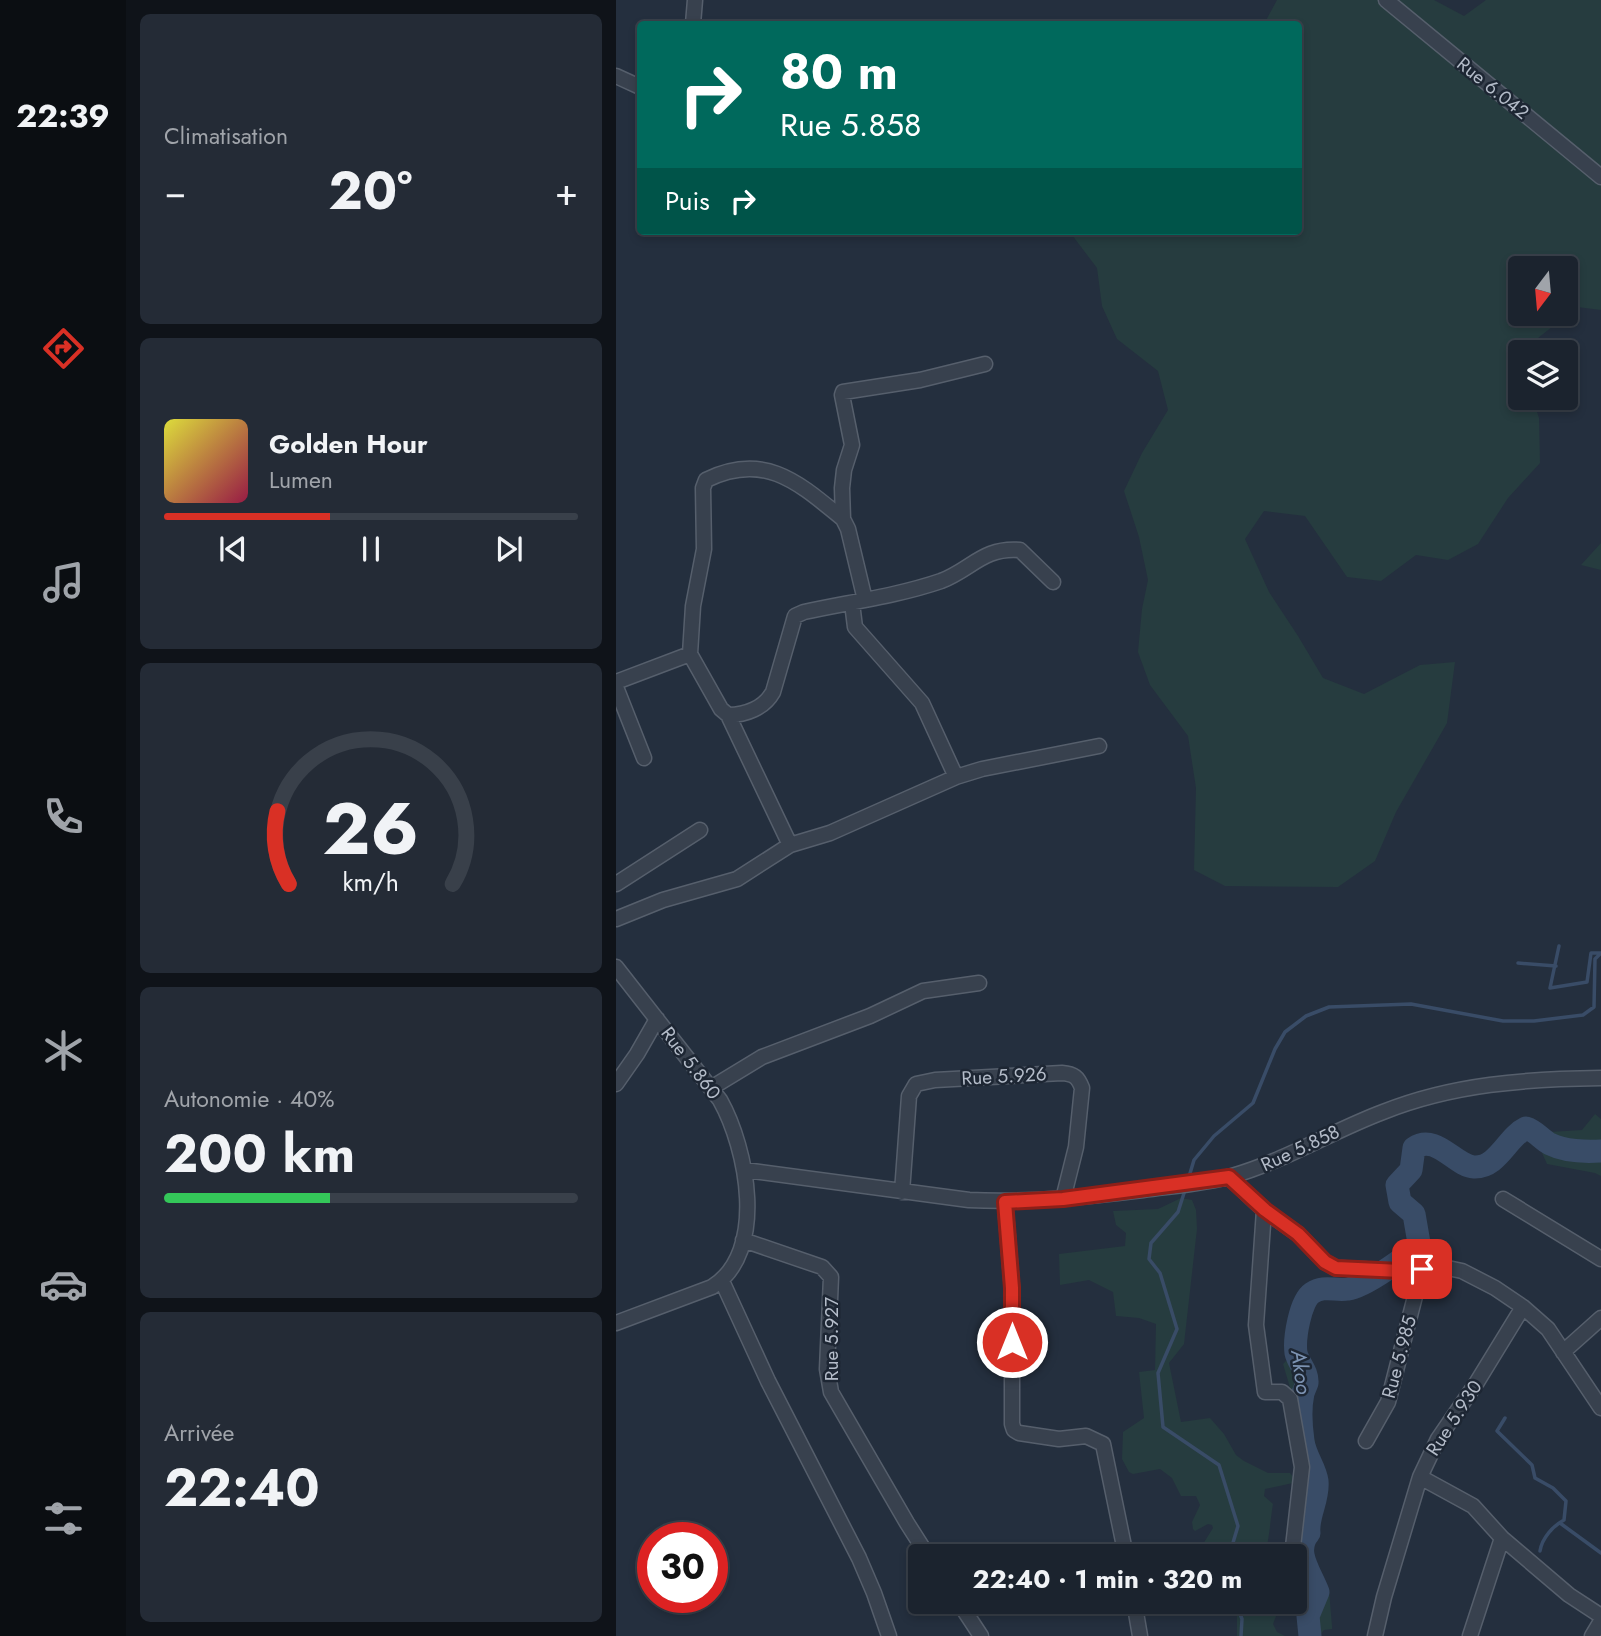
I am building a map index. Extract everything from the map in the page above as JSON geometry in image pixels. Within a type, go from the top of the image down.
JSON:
[{"type":"street","points":[[693,21],[695,0]]},
{"type":"street","name":"Rue 6.042","points":[[1386,0],[1601,177]]},
{"type":"street","points":[[616,76],[637,86]]},
{"type":"street","points":[[843,519],[844,470],[852,445],[842,399],[843,392],[920,380],[985,364]]},
{"type":"street","points":[[790,845],[728,715],[721,709],[690,653],[693,606],[704,549],[703,488],[706,480],[734,470],[754,468],[774,471],[793,479],[843,519],[848,529],[859,602],[855,627],[922,703],[956,777]]},
{"type":"street","points":[[728,715],[748,712],[767,702],[773,692],[795,616],[804,612],[859,602],[943,580],[977,560],[1003,549],[1020,550],[1054,582]]},
{"type":"street","points":[[644,758],[616,684],[690,653]]},
{"type":"street","points":[[616,919],[663,900],[737,879],[790,845],[830,833],[956,777],[982,769],[1099,746]]},
{"type":"street","points":[[616,884],[700,830]]},
{"type":"street","name":"Rue 5.860","points":[[616,967],[711,1088],[727,1113],[745,1170],[746,1213],[738,1259],[722,1281]]},
{"type":"street","points":[[711,1088],[762,1056],[870,1016],[923,991],[979,983]]},
{"type":"street","points":[[616,1084],[657,1019]]},
{"type":"street","name":"Rue 5.926","points":[[902,1192],[909,1096],[916,1084],[935,1080],[1062,1073],[1073,1074],[1082,1088],[1076,1147],[1063,1199]]},
{"type":"street","name":"Rue 5.858","points":[[745,1170],[902,1192],[1005,1202],[1063,1199],[1229,1177],[1292,1156],[1385,1110],[1438,1093],[1537,1079],[1601,1078]]},
{"type":"street","points":[[1229,1177],[1265,1210],[1298,1234],[1325,1262],[1336,1268],[1391,1270],[1443,1266],[1462,1271],[1495,1288],[1523,1307],[1548,1329],[1601,1408]]},
{"type":"street","points":[[1503,1199],[1601,1259]]},
{"type":"street","points":[[1005,1202],[1012,1288],[1014,1430],[1050,1438],[1086,1436],[1104,1444],[1124,1544]]},
{"type":"street","points":[[1265,1210],[1256,1325],[1265,1392],[1282,1392],[1290,1399],[1302,1467],[1293,1544]]},
{"type":"street","name":"Rue 5.927","points":[[743,1240],[822,1267],[831,1277],[827,1369],[831,1392],[920,1544]]},
{"type":"street","name":"Rue 5.985","points":[[1366,1441],[1388,1402],[1422,1269]]},
{"type":"street","points":[[616,1322],[722,1281],[768,1381],[859,1558],[890,1636]]},
{"type":"street","name":"Rue 5.930","points":[[1523,1307],[1438,1439],[1420,1478],[1473,1506],[1502,1538],[1601,1619]]},
{"type":"street","points":[[1563,1352],[1601,1318]]},
{"type":"street","points":[[1375,1636],[1420,1478]]},
{"type":"street","points":[[1470,1636],[1502,1538]]},
{"type":"street","points":[[967,1614],[981,1636]]},
{"type":"street","points":[[1136,1614],[1140,1636]]},
{"type":"street","points":[[1592,1636],[1601,1619]]},
{"type":"green space","points":[[1277,0],[1434,0],[1464,16],[1486,0],[1601,0],[1601,310],[1578,307],[1578,256],[1508,256],[1508,326],[1553,326],[1536,340],[1508,340],[1508,410],[1536,410],[1539,418],[1540,463],[1508,498],[1478,544],[1448,560],[1416,555],[1381,581],[1347,577],[1305,516],[1264,511],[1245,539],[1269,592],[1323,678],[1364,694],[1420,665],[1455,662],[1447,723],[1396,812],[1375,861],[1338,887],[1225,886],[1194,870],[1196,788],[1188,736],[1150,685],[1138,652],[1148,580],[1139,537],[1124,491],[1142,453],[1168,410],[1158,371],[1117,339],[1102,306],[1097,268],[1072,235],[1302,235],[1302,21],[1266,21]]},
{"type":"green space","points":[[1601,543],[1601,570],[1581,565]]},
{"type":"green space","points":[[1595,1114],[1601,1119],[1601,1176],[1547,1164],[1533,1133],[1582,1130]]},
{"type":"green space","points":[[1181,1198],[1192,1200],[1196,1210],[1197,1229],[1184,1344],[1169,1363],[1181,1422],[1210,1418],[1224,1434],[1236,1455],[1244,1461],[1268,1473],[1290,1473],[1294,1478],[1293,1483],[1265,1489],[1264,1496],[1273,1504],[1267,1544],[1203,1544],[1213,1528],[1208,1524],[1195,1531],[1193,1529],[1192,1522],[1200,1505],[1196,1496],[1181,1496],[1172,1478],[1160,1469],[1133,1474],[1129,1472],[1122,1459],[1123,1432],[1144,1418],[1139,1372],[1155,1370],[1156,1324],[1139,1318],[1116,1316],[1113,1292],[1089,1280],[1060,1285],[1059,1254],[1125,1246],[1126,1233],[1116,1225],[1113,1211],[1158,1209]]},
{"type":"green space","points":[[1286,1361],[1292,1363],[1309,1408],[1320,1472],[1321,1486],[1312,1528],[1313,1554],[1329,1590],[1332,1629],[1324,1630],[1319,1636],[1306,1636],[1307,1544],[1298,1544],[1303,1511],[1311,1499],[1312,1489],[1299,1454],[1291,1391],[1283,1364]]},
{"type":"green space","points":[[1237,1614],[1277,1614],[1273,1624],[1277,1632],[1285,1636],[1237,1636]]},
{"type":"waterway","points":[[1559,946],[1550,988],[1587,982],[1591,953],[1601,953]]},
{"type":"waterway","name":"Akoo","points":[[1188,1180],[1194,1160],[1214,1136],[1253,1103],[1275,1049],[1285,1032],[1306,1016],[1329,1007],[1411,1004],[1503,1021],[1534,1021],[1583,1015],[1594,1007],[1595,959],[1601,953]]},
{"type":"waterway","points":[[1518,963],[1556,966]]},
{"type":"waterway","name":"Akoo","points":[[1310,1636],[1308,1616],[1318,1592],[1305,1562],[1303,1547],[1309,1533],[1317,1481],[1303,1441],[1301,1404],[1307,1379],[1296,1353],[1297,1330],[1308,1297],[1321,1289],[1348,1289],[1364,1283],[1396,1263],[1419,1243],[1414,1214],[1400,1202],[1397,1185],[1411,1170],[1414,1148],[1422,1144],[1438,1147],[1460,1162],[1474,1167],[1490,1163],[1526,1128],[1556,1146],[1601,1151]]},
{"type":"waterway","points":[[1185,1190],[1178,1212],[1151,1243],[1149,1259],[1160,1273],[1177,1329],[1158,1373],[1163,1427],[1219,1465],[1238,1526],[1233,1544]]},
{"type":"waterway","points":[[1505,1418],[1497,1431],[1532,1465],[1535,1478],[1553,1488],[1566,1501],[1564,1520],[1549,1533],[1540,1551]]},
{"type":"waterway","points":[[1560,1523],[1601,1553]]},
{"type":"waterway","points":[[1240,1614],[1241,1636]]},
{"type":"route","points":[[1012,1342],[1011,1264],[1005,1202],[1063,1199],[1229,1177],[1265,1210],[1298,1234],[1325,1262],[1336,1268],[1401,1271],[1422,1269]]}]
